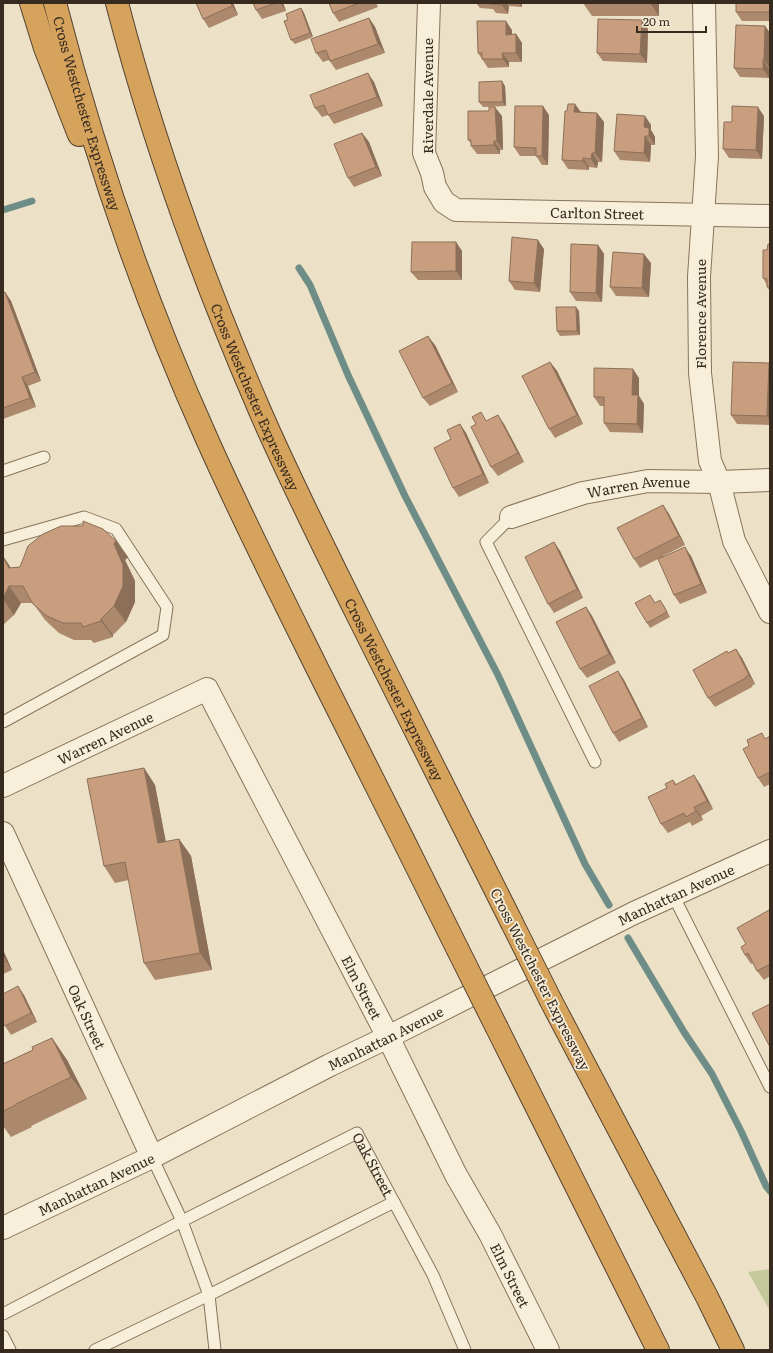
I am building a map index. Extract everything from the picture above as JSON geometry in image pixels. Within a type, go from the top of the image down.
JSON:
[{"type":"highway","points":[[31,3],[75,128],[142,279]]},
{"type":"highway","name":"Cross Westchester Expressway","points":[[54,3],[88,122],[113,201],[172,358],[205,436],[240,514],[658,1350]]},
{"type":"highway","name":"Cross Westchester Expressway","points":[[117,3],[173,187],[229,336],[295,488],[551,1001],[733,1350]]},
{"type":"street","name":"Riverdale Avenue","points":[[429,3],[424,153],[436,188]]},
{"type":"street","name":"Florence Avenue","points":[[704,3],[707,156],[699,277],[700,373],[710,462],[719,482],[734,541],[770,612]]},
{"type":"street","name":"Carlton Street","points":[[436,188],[444,202],[456,210],[770,216]]},
{"type":"street","name":"Warren Avenue","points":[[511,517],[583,492],[648,481],[719,482],[770,480]]},
{"type":"street","name":"Warren Avenue","points":[[3,786],[207,689]]},
{"type":"street","name":"Elm Street","points":[[207,689],[388,1037],[456,1175],[490,1234],[548,1350]]},
{"type":"street","name":"Oak Street","points":[[3,833],[152,1157]]},
{"type":"street","name":"Manhattan Avenue","points":[[3,1228],[152,1157],[330,1065],[606,927],[770,851]]},
{"type":"lane","points":[[3,471],[44,457]]},
{"type":"lane","points":[[3,540],[84,517],[116,529],[167,607],[163,635],[3,722]]},
{"type":"lane","points":[[511,517],[486,542],[595,762]]},
{"type":"lane","points":[[673,895],[770,1087]]},
{"type":"lane","name":"Oak Street","points":[[182,1221],[357,1133],[433,1276],[465,1350]]},
{"type":"lane","name":"Oak Street","points":[[152,1157],[182,1221],[209,1295],[215,1350]]},
{"type":"lane","points":[[95,1350],[209,1295],[394,1202]]},
{"type":"lane","points":[[3,1314],[182,1221]]},
{"type":"lane","points":[[3,1336],[10,1350]]},
{"type":"green space","points":[[770,1269],[770,1311],[748,1272]]},
{"type":"building","points":[[196,3],[231,3],[232,6],[203,19]]},
{"type":"building","points":[[253,3],[276,3],[256,10]]},
{"type":"building","points":[[329,3],[359,3],[333,13]]},
{"type":"building","points":[[502,3],[502,5],[490,4]]},
{"type":"building","points":[[736,3],[770,3],[770,12],[736,12]]},
{"type":"building","points":[[301,8],[310,33],[291,40],[284,21],[288,20],[286,14]]},
{"type":"building","points":[[369,18],[378,44],[330,61],[326,50],[316,53],[311,39]]},
{"type":"building","points":[[598,19],[642,20],[640,54],[597,53]]},
{"type":"building","points":[[477,21],[506,21],[506,35],[516,34],[516,53],[502,53],[503,59],[482,59],[482,53],[478,53]]},
{"type":"building","points":[[736,25],[765,26],[763,69],[734,68]]},
{"type":"building","points":[[368,73],[377,97],[328,115],[324,105],[315,108],[310,95]]},
{"type":"building","points":[[502,81],[503,102],[479,102],[479,82]]},
{"type":"building","points":[[568,104],[575,104],[574,112],[597,113],[595,153],[592,153],[591,159],[583,158],[583,161],[562,160],[565,111],[567,111]]},
{"type":"building","points":[[515,106],[543,106],[542,156],[536,156],[536,148],[514,147]]},
{"type":"building","points":[[732,106],[758,107],[756,150],[723,149],[724,122],[732,122]]},
{"type":"building","points":[[489,107],[495,107],[497,141],[494,141],[494,145],[471,146],[471,140],[468,140],[468,111],[489,111]]},
{"type":"building","points":[[617,114],[645,116],[644,127],[649,128],[649,136],[645,136],[644,153],[614,151]]},
{"type":"building","points":[[362,133],[376,167],[348,178],[334,144]]},
{"type":"building","points":[[512,237],[538,240],[534,283],[509,281]]},
{"type":"building","points":[[412,242],[456,242],[456,271],[411,272]]},
{"type":"building","points":[[571,244],[598,245],[596,293],[570,292]]},
{"type":"building","points":[[768,244],[770,244],[770,287],[767,287],[767,279],[763,278],[763,250],[767,250]]},
{"type":"building","points":[[613,252],[644,254],[642,288],[610,287]]},
{"type":"building","points":[[5,292],[35,372],[22,377],[30,398],[3,408],[3,293]]},
{"type":"building","points":[[556,307],[576,307],[577,331],[557,331]]},
{"type":"building","points":[[428,336],[452,383],[423,398],[399,351]]},
{"type":"building","points":[[550,362],[577,415],[549,429],[522,376]]},
{"type":"building","points":[[733,362],[769,363],[767,416],[731,415]]},
{"type":"building","points":[[594,368],[633,369],[632,395],[638,395],[637,424],[604,423],[604,397],[594,397]]},
{"type":"building","points":[[481,412],[486,421],[498,415],[518,453],[491,467],[471,427],[476,424],[472,417]]},
{"type":"building","points":[[460,424],[483,474],[453,488],[434,448],[451,439],[447,430]]},
{"type":"building","points":[[663,505],[679,536],[634,559],[617,528]]},
{"type":"building","points":[[83,521],[103,529],[116,541],[114,544],[123,565],[123,586],[114,606],[101,619],[101,621],[83,627],[81,623],[63,623],[47,616],[33,604],[23,586],[9,586],[3,598],[3,557],[9,568],[20,567],[28,546],[43,534],[61,526],[83,526]]},
{"type":"building","points":[[554,542],[577,589],[548,604],[525,557]]},
{"type":"building","points":[[685,547],[701,584],[674,595],[658,559]]},
{"type":"building","points":[[650,595],[655,603],[660,600],[667,612],[647,623],[635,603]]},
{"type":"building","points":[[586,607],[609,654],[580,669],[556,622]]},
{"type":"building","points":[[736,649],[749,675],[708,698],[693,670],[727,651],[728,653]]},
{"type":"building","points":[[618,671],[642,718],[613,733],[589,686]]},
{"type":"building","points":[[762,733],[765,739],[770,736],[770,772],[758,778],[743,749],[749,746],[747,740]]},
{"type":"building","points":[[144,768],[158,843],[179,839],[200,953],[144,963],[125,862],[104,866],[87,779]]},
{"type":"building","points":[[694,775],[707,801],[694,807],[696,811],[686,817],[684,813],[661,824],[648,797],[667,788],[665,784],[673,780],[675,785]]},
{"type":"building","points":[[769,910],[770,964],[757,971],[748,953],[745,955],[741,947],[746,944],[737,928]]},
{"type":"building","points":[[3,955],[6,961],[3,962]]},
{"type":"building","points":[[18,986],[31,1013],[5,1026],[3,1022],[3,994]]},
{"type":"building","points":[[770,1004],[770,1047],[752,1013]]},
{"type":"building","points":[[52,1038],[71,1077],[3,1111],[3,1064],[33,1050],[32,1047]]},
{"type":"waterway","points":[[3,210],[32,201]]},
{"type":"waterway","points":[[299,268],[310,285],[348,375],[405,496],[498,675],[585,864],[609,905]]},
{"type":"waterway","points":[[628,938],[684,1032],[712,1074],[741,1131],[766,1186],[770,1191]]}]
